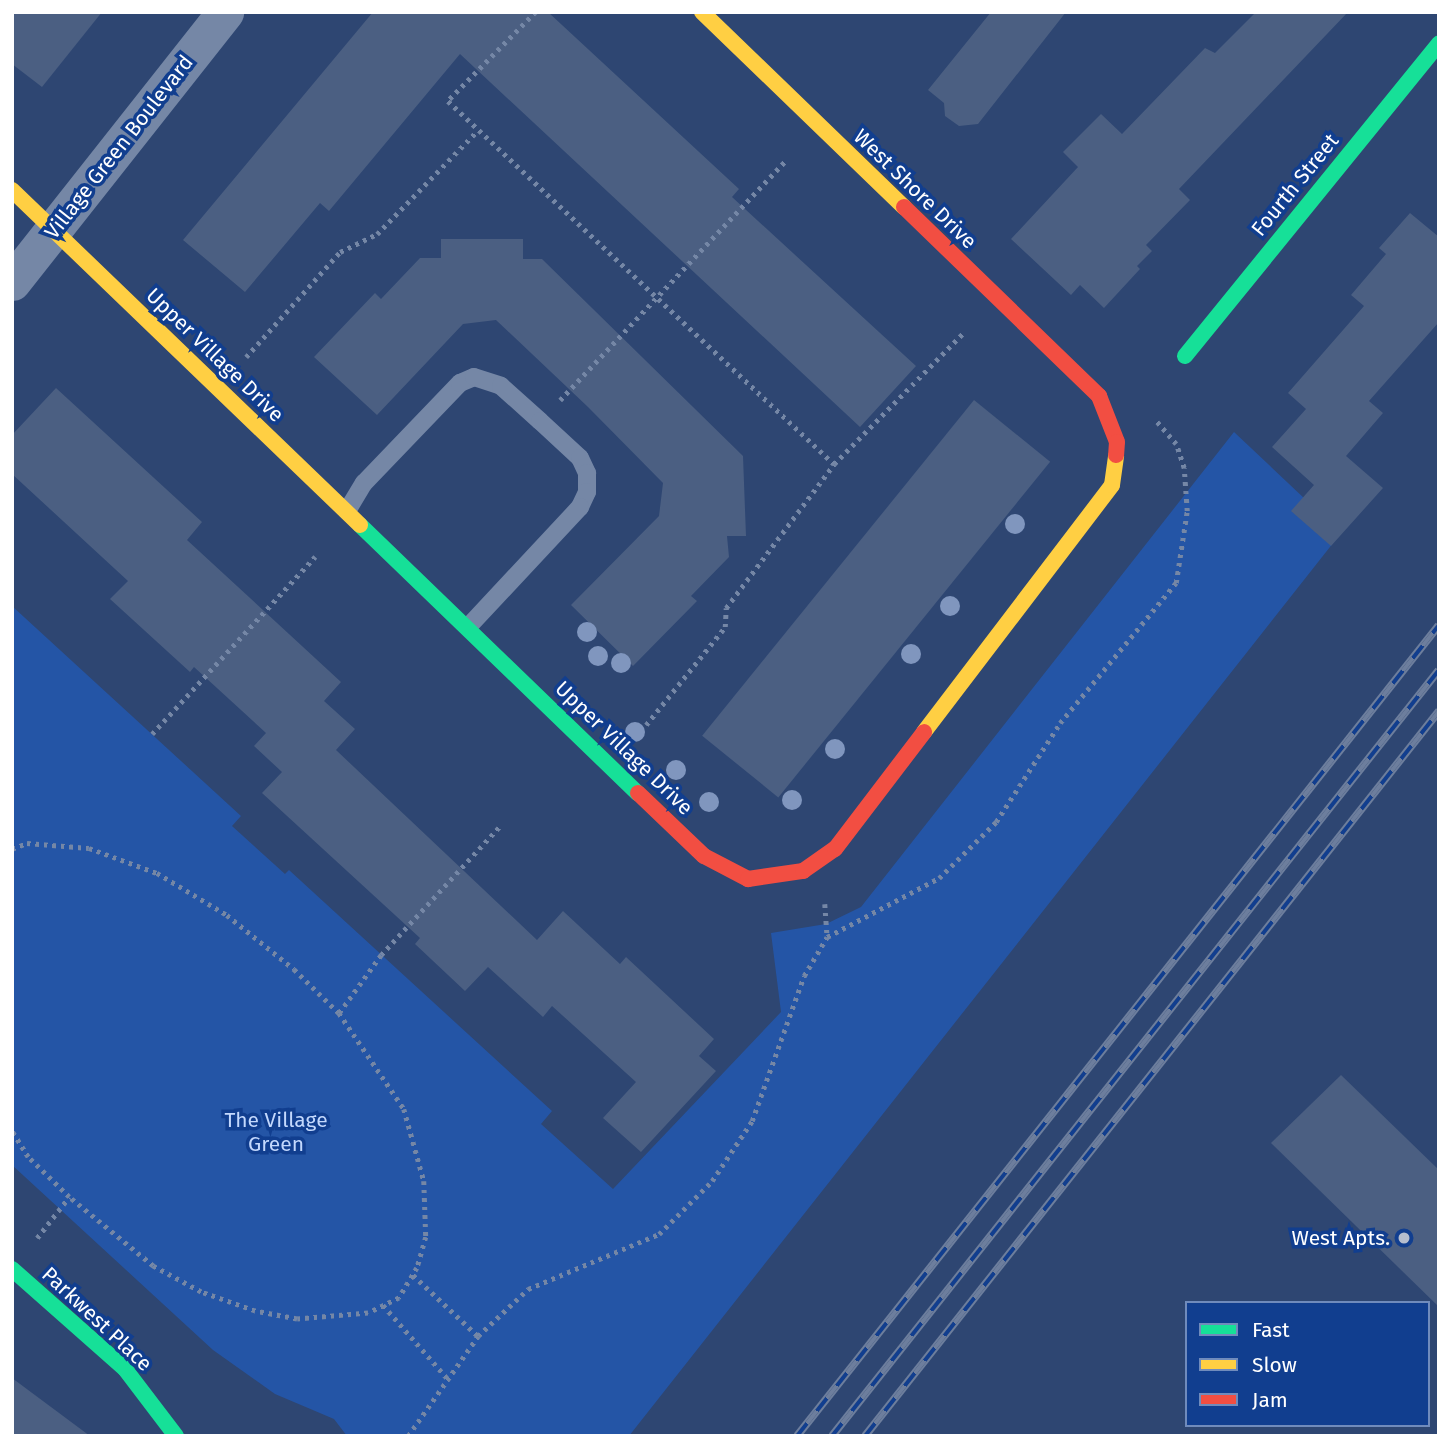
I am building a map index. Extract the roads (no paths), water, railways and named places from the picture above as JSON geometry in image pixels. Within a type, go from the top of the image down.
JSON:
[{"type":"street","name":"Village Green Boulevard","points":[[12,282],[225,12]]},
{"type":"street","name":"West Shore Drive","points":[[702,12],[1099,396]]},
{"type":"street","name":"Fourth Street","points":[[1185,356],[1439,43]]},
{"type":"street","name":"Upper Village Drive","points":[[12,190],[469,626],[704,856],[748,879],[803,871],[835,849],[1112,485],[1117,442],[1099,396]]},
{"type":"street","name":"Parkwest Place","points":[[12,1269],[125,1369],[176,1436]]},
{"type":"lane","points":[[347,511],[364,483],[460,383],[474,377],[501,386],[541,421],[580,458],[587,473],[587,492],[580,506],[469,626]]},
{"type":"railway","points":[[797,1436],[1439,625]]},
{"type":"railway","points":[[832,1436],[1439,670]]},
{"type":"railway","points":[[865,1436],[1439,711]]},
{"type":"place","name":"West Apts.","points":[[1404,1238]]},
{"type":"park label","name":"The Village Green","points":[[276,1132]]}]
